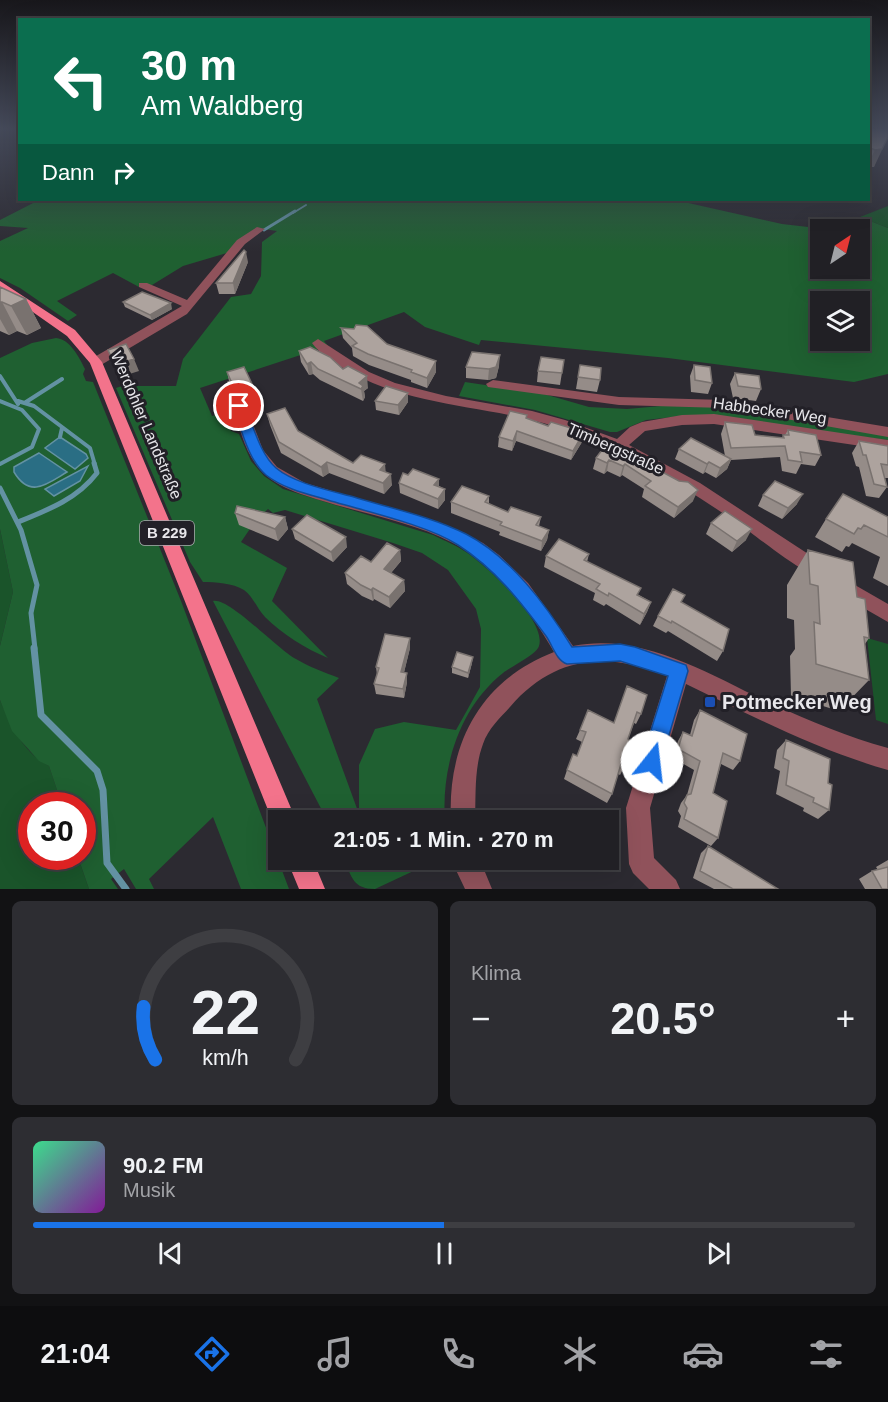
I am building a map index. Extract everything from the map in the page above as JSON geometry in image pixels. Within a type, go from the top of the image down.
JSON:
[{"type":"main road","name":"Werdohler Landstraße","points":[[0,284],[71,333],[96,362],[280,810]]},
{"type":"main road","points":[[304,870],[312,889]]},
{"type":"street","points":[[96,362],[183,312],[241,242],[260,229]]},
{"type":"street","points":[[143,285],[188,305]]},
{"type":"street","name":"Timbergstraße","points":[[318,343],[345,364],[392,387],[541,418],[620,446],[656,463],[888,614]]},
{"type":"street","name":"Timbergstraße","points":[[493,384],[619,401]]},
{"type":"street","name":"Habbecker Weg","points":[[619,401],[724,404],[888,432]]},
{"type":"street","points":[[239,406],[260,456],[271,471],[300,486],[428,525],[462,539],[496,564],[516,584],[555,635],[567,655]]},
{"type":"street","name":"Habbecker Weg","points":[[620,446],[635,430],[642,427],[697,419],[714,419],[888,445]]},
{"type":"street","points":[[464,810],[466,762],[482,722],[515,684],[542,666],[567,655],[620,652],[635,655],[679,671],[840,744],[888,759]]},
{"type":"street","points":[[668,889],[642,864],[638,808],[679,671]]},
{"type":"street","points":[[469,870],[479,889]]},
{"type":"green space","points":[[37,201],[679,201],[782,224],[810,227],[810,279],[870,279],[870,221],[888,228],[888,374],[854,382],[668,358],[481,340],[479,345],[425,327],[404,312],[324,341],[328,346],[200,388],[212,416],[221,413],[231,431],[239,434],[251,461],[264,476],[283,489],[433,535],[460,548],[502,582],[514,595],[534,623],[539,635],[537,649],[529,657],[503,673],[488,687],[465,720],[450,759],[446,779],[445,810],[359,810],[359,765],[375,729],[404,722],[456,730],[480,687],[481,629],[476,609],[448,570],[422,553],[285,510],[273,513],[268,509],[256,520],[241,542],[287,568],[272,601],[328,658],[295,641],[265,617],[244,590],[229,584],[203,582],[190,562],[116,388],[176,386],[183,359],[231,297],[251,294],[261,276],[262,242],[277,231],[263,229],[237,250],[183,266],[152,285],[139,287],[113,273],[57,301],[77,315],[68,321],[20,288],[0,278],[0,241],[28,228],[0,226],[0,220]]},
{"type":"green space","points":[[888,206],[888,228],[870,219],[860,217]]},
{"type":"green space","points":[[56,338],[66,342],[80,359],[85,369],[83,374],[86,381],[93,382],[181,601],[268,833],[268,870],[282,870],[289,889],[241,889],[213,817],[149,879],[154,889],[136,889],[124,869],[111,879],[118,889],[89,889],[82,870],[96,870],[96,792],[58,792],[49,766],[39,761],[12,731],[0,700],[0,646],[13,592],[0,529],[0,358],[32,343]]},
{"type":"green space","points":[[465,382],[544,394],[589,407],[627,409],[672,405],[711,405],[888,435],[888,440],[691,415],[646,420],[617,432],[610,432],[535,410],[459,396]]},
{"type":"green space","points":[[0,529],[13,592],[0,646]]},
{"type":"green space","points":[[213,601],[230,607],[296,659],[339,678],[317,699],[358,810],[322,810]]},
{"type":"green space","points":[[867,638],[888,644],[888,724],[876,720]]},
{"type":"green space","points":[[0,700],[13,729],[25,746],[49,766],[58,792],[18,792],[18,870],[82,870],[89,889],[0,889]]},
{"type":"green space","points":[[349,870],[416,870],[375,889],[362,887]]},
{"type":"water","points":[[60,437],[86,454],[88,458],[75,469],[45,448]]},
{"type":"water","points":[[39,453],[67,472],[39,487],[26,485],[14,472],[14,467]]},
{"type":"water","points":[[88,466],[80,481],[54,496],[45,489]]},
{"type":"building","points":[[244,250],[246,252],[233,283],[216,283]]},
{"type":"building","points":[[0,287],[26,299],[11,306],[0,302]]},
{"type":"building","points":[[142,292],[171,303],[150,315],[123,302]]},
{"type":"building","points":[[356,325],[367,326],[387,344],[436,361],[427,378],[352,346],[357,343],[341,328],[354,329]]},
{"type":"building","points":[[126,344],[134,359],[115,365],[108,350]]},
{"type":"building","points":[[310,347],[330,357],[343,369],[348,366],[367,376],[359,383],[363,386],[361,389],[318,369],[311,362],[307,364],[299,351]]},
{"type":"building","points":[[472,352],[500,355],[496,367],[489,369],[466,367]]},
{"type":"building","points":[[541,357],[564,360],[562,373],[538,371]]},
{"type":"building","points":[[580,365],[601,368],[600,380],[578,377]]},
{"type":"building","points":[[694,365],[710,367],[712,383],[695,380]]},
{"type":"building","points":[[244,367],[254,388],[242,392],[232,391],[227,372]]},
{"type":"building","points":[[735,373],[759,376],[761,389],[738,386]]},
{"type":"building","points":[[386,386],[408,393],[398,405],[375,401]]},
{"type":"building","points":[[285,408],[298,431],[353,463],[361,455],[385,464],[380,470],[391,474],[383,483],[327,462],[321,467],[279,442],[267,414]]},
{"type":"building","points":[[510,411],[527,415],[526,418],[548,426],[551,422],[584,432],[573,451],[517,431],[513,441],[499,437]]},
{"type":"building","points":[[725,422],[752,425],[755,435],[784,438],[783,435],[789,435],[788,430],[816,435],[821,455],[800,452],[802,462],[788,460],[785,446],[731,448]]},
{"type":"building","points":[[691,438],[731,459],[720,468],[709,462],[707,464],[679,449]]},
{"type":"building","points":[[859,441],[888,446],[888,465],[881,464],[887,487],[874,484],[866,455],[863,455]]},
{"type":"building","points":[[608,442],[643,456],[640,460],[679,481],[688,482],[698,490],[678,507],[645,486],[651,481],[625,464],[623,466],[609,460],[607,463],[596,458]]},
{"type":"building","points":[[413,469],[439,479],[434,485],[445,489],[438,499],[399,483],[403,473],[408,475]]},
{"type":"building","points":[[775,481],[803,494],[788,508],[763,495]]},
{"type":"building","points":[[462,486],[489,496],[485,502],[508,512],[511,507],[541,517],[536,525],[549,530],[542,541],[500,525],[502,522],[451,502]]},
{"type":"building","points":[[843,494],[888,517],[888,537],[864,525],[854,534],[826,519]]},
{"type":"building","points":[[237,506],[285,517],[275,529],[235,513]]},
{"type":"building","points":[[725,511],[752,529],[737,541],[711,523]]},
{"type":"building","points":[[307,515],[346,537],[331,552],[292,529]]},
{"type":"building","points":[[559,539],[589,554],[584,560],[641,588],[637,595],[651,602],[644,614],[609,593],[608,596],[596,589],[600,584],[546,556]]},
{"type":"building","points":[[387,543],[400,550],[384,569],[404,580],[389,597],[373,588],[371,590],[361,585],[345,573],[361,556],[371,562]]},
{"type":"building","points":[[808,550],[853,562],[857,597],[865,599],[869,638],[864,637],[869,680],[816,664],[814,622],[820,624],[818,586],[810,584]]},
{"type":"building","points":[[673,589],[685,595],[681,602],[729,629],[723,651],[672,621],[671,623],[658,616]]},
{"type":"building","points":[[385,634],[410,638],[401,672],[407,673],[403,689],[374,684]]},
{"type":"building","points":[[457,652],[473,657],[468,673],[452,667]]},
{"type":"building","points":[[627,686],[647,695],[641,714],[637,712],[628,739],[633,742],[625,766],[621,764],[612,794],[567,770],[573,754],[577,756],[586,732],[580,730],[588,710],[614,723]]},
{"type":"building","points":[[700,710],[747,734],[740,761],[723,753],[713,793],[727,801],[718,838],[684,819],[687,808],[684,803],[687,795],[691,794],[700,761],[678,749],[683,732],[692,736]]},
{"type":"building","points":[[786,740],[830,759],[828,783],[832,785],[829,810],[813,802],[814,798],[786,785],[789,761],[783,758]]},
{"type":"building","points":[[708,846],[778,889],[733,889],[700,871]]},
{"type":"building","points":[[888,867],[888,889],[882,889],[872,871]]},
{"type":"waterway","points":[[293,213],[306,205]]},
{"type":"waterway","points":[[264,230],[295,211]]},
{"type":"waterway","points":[[0,376],[18,404]]},
{"type":"waterway","points":[[26,402],[62,379]]},
{"type":"waterway","points":[[0,401],[22,410],[39,429],[32,447],[0,464]]},
{"type":"waterway","points":[[18,401],[34,406],[90,448],[95,465]]},
{"type":"waterway","points":[[60,437],[62,428]]},
{"type":"waterway","points":[[18,522],[71,497],[97,473],[94,463]]},
{"type":"waterway","points":[[0,488],[21,530],[37,585],[31,613],[35,649]]},
{"type":"waterway","points":[[34,648],[41,715],[97,771],[103,790],[107,863],[126,889]]},
{"type":"place","name":"Potmecker Weg","points":[[710,702]]},
{"type":"route","points":[[239,406],[260,456],[271,471],[300,486],[428,525],[462,539],[496,564],[516,584],[555,635],[567,655],[620,652],[679,671],[652,762]]}]
